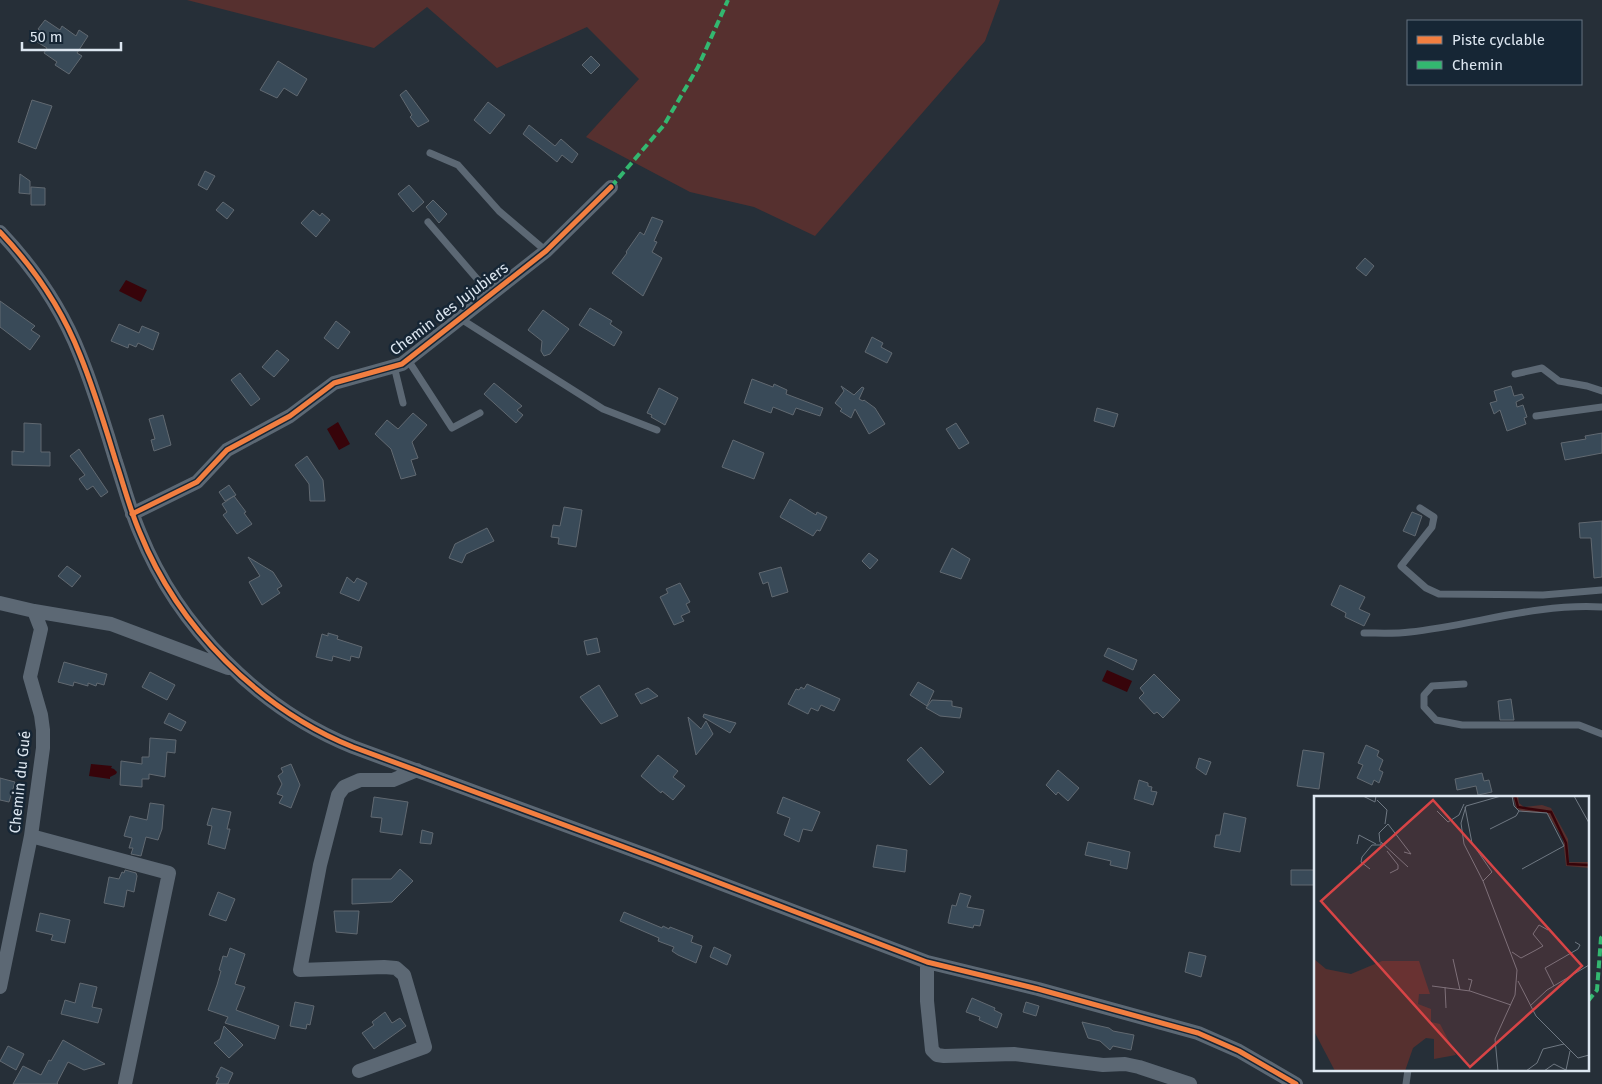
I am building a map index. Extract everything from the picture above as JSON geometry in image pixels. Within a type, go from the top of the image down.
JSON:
[{"type":"street","name":"Chemin des Jujubiers","points":[[132,514],[197,482],[227,450],[290,416],[334,383],[402,364],[408,360],[546,251],[610,186]]},
{"type":"street","points":[[0,232],[44,286],[80,354],[132,514],[140,534],[166,584],[183,610],[215,651],[233,670],[290,715],[319,732],[352,747],[928,962],[1180,1027],[1219,1041],[1296,1084]]},
{"type":"street","points":[[0,603],[34,611],[111,624],[233,670]]},
{"type":"street","name":"Chemin du Gué","points":[[0,987],[31,836],[40,777],[43,730],[30,677],[41,629],[34,611]]},
{"type":"street","points":[[359,1071],[425,1047],[404,975],[396,968],[384,967],[300,970],[310,912],[338,794],[344,787],[360,780],[393,780],[417,770]]},
{"type":"street","points":[[31,836],[169,873],[125,1084]]},
{"type":"street","points":[[928,962],[927,1001],[932,1050],[937,1055],[1014,1054],[1103,1065],[1125,1064],[1190,1084]]},
{"type":"lane","points":[[430,153],[458,165],[499,211],[546,251]]},
{"type":"lane","points":[[428,222],[491,295]]},
{"type":"lane","points":[[461,319],[603,409],[657,430]]},
{"type":"lane","points":[[408,360],[452,428],[480,413]]},
{"type":"lane","points":[[394,366],[403,402]]},
{"type":"lane","points":[[1515,374],[1542,368],[1559,381],[1602,391]]},
{"type":"lane","points":[[1536,416],[1602,407]]},
{"type":"lane","points":[[1420,508],[1434,517],[1432,527],[1400,566],[1426,588],[1439,594],[1543,595],[1602,590]]},
{"type":"lane","points":[[1364,633],[1408,632],[1543,609],[1602,607]]},
{"type":"lane","points":[[1464,684],[1432,686],[1424,695],[1424,707],[1436,720],[1462,725],[1579,726],[1602,734]]},
{"type":"shaded area","points":[[187,0],[1000,0],[985,41],[815,236],[754,207],[690,192],[586,137],[639,79],[587,27],[497,68],[427,7],[374,48]]},
{"type":"shaded area","points":[[126,280],[147,290],[141,302],[119,291]]},
{"type":"shaded area","points":[[338,422],[350,444],[339,450],[327,429]]},
{"type":"shaded area","points":[[1107,670],[1132,681],[1127,692],[1102,681]]},
{"type":"shaded area","points":[[91,764],[112,766],[111,768],[117,772],[110,779],[89,776]]},
{"type":"building","points":[[45,20],[60,30],[62,26],[76,36],[79,30],[88,36],[77,53],[82,56],[69,74],[55,65],[57,62],[44,53],[47,48],[37,42],[43,33],[38,29]]},
{"type":"building","points":[[591,56],[600,65],[591,74],[582,65]]},
{"type":"building","points":[[278,61],[307,79],[297,96],[284,88],[277,98],[260,90]]},
{"type":"building","points":[[406,90],[429,121],[418,127],[410,117],[412,115],[400,95]]},
{"type":"building","points":[[32,100],[52,106],[36,149],[18,142]]},
{"type":"building","points":[[488,102],[505,115],[490,134],[474,120]]},
{"type":"building","points":[[529,125],[555,146],[561,139],[578,154],[572,163],[562,155],[557,162],[523,134]]},
{"type":"building","points":[[205,171],[215,176],[207,190],[198,185]]},
{"type":"building","points":[[20,174],[30,181],[30,194],[19,193]]},
{"type":"building","points":[[409,185],[424,202],[413,212],[398,194]]},
{"type":"building","points":[[31,187],[45,188],[45,205],[31,205]]},
{"type":"building","points":[[433,200],[447,214],[439,223],[426,207]]},
{"type":"building","points":[[223,202],[234,210],[227,219],[216,210]]},
{"type":"building","points":[[313,210],[320,216],[322,213],[330,220],[316,237],[301,223]]},
{"type":"building","points":[[652,217],[663,221],[654,241],[657,242],[652,252],[662,258],[643,296],[612,273],[640,232],[644,235]]},
{"type":"building","points":[[1365,258],[1374,266],[1366,276],[1356,268]]},
{"type":"building","points":[[0,301],[35,326],[31,330],[40,336],[30,350],[0,327]]},
{"type":"building","points":[[590,308],[612,321],[610,324],[622,332],[614,346],[579,325]]},
{"type":"building","points":[[543,310],[569,329],[550,354],[544,356],[541,351],[542,341],[528,330]]},
{"type":"building","points":[[336,321],[350,332],[338,349],[324,338]]},
{"type":"building","points":[[119,324],[139,333],[142,326],[159,333],[153,350],[138,343],[136,347],[129,344],[128,348],[111,341]]},
{"type":"building","points":[[872,337],[883,343],[881,347],[892,353],[887,363],[865,352]]},
{"type":"building","points":[[277,350],[289,360],[274,377],[262,367]]},
{"type":"building","points":[[240,373],[260,399],[251,406],[231,380]]},
{"type":"building","points":[[752,379],[773,387],[774,384],[787,390],[786,394],[823,408],[820,416],[796,408],[793,415],[773,407],[771,413],[744,403]]},
{"type":"building","points":[[494,383],[522,406],[517,410],[523,415],[516,423],[484,394]]},
{"type":"building","points":[[841,386],[854,395],[862,387],[864,388],[859,399],[864,400],[875,408],[885,424],[869,434],[855,409],[851,418],[840,411],[842,409],[835,403],[844,391]]},
{"type":"building","points":[[1511,386],[1514,396],[1522,394],[1524,398],[1516,402],[1517,407],[1523,405],[1527,417],[1524,418],[1526,424],[1507,431],[1500,410],[1494,414],[1490,403],[1497,401],[1494,391]]},
{"type":"building","points":[[659,388],[678,398],[665,425],[647,413]]},
{"type":"building","points":[[1097,408],[1118,414],[1114,427],[1094,421]]},
{"type":"building","points":[[413,413],[427,425],[412,442],[418,458],[411,460],[416,475],[401,479],[391,449],[375,434],[387,420],[398,429]]},
{"type":"building","points":[[163,415],[171,445],[154,451],[151,440],[155,439],[149,419]]},
{"type":"building","points":[[24,423],[41,424],[41,452],[50,452],[50,466],[12,465],[12,451],[24,452]]},
{"type":"building","points":[[956,423],[969,443],[959,449],[946,429]]},
{"type":"building","points":[[1602,433],[1602,453],[1565,460],[1561,443],[1586,439],[1585,436]]},
{"type":"building","points":[[733,440],[764,453],[754,479],[722,467]]},
{"type":"building","points":[[79,449],[108,492],[101,497],[93,486],[87,490],[79,479],[85,475],[70,456]]},
{"type":"building","points":[[307,456],[323,480],[325,501],[310,501],[309,484],[295,465]]},
{"type":"building","points":[[229,485],[236,495],[225,501],[219,492]]},
{"type":"building","points":[[234,496],[252,524],[237,534],[223,515],[227,512],[222,504]]},
{"type":"building","points":[[790,499],[816,515],[817,512],[827,517],[820,531],[817,530],[813,536],[780,517]]},
{"type":"building","points":[[564,507],[582,510],[576,547],[558,544],[559,538],[551,537],[553,525],[560,526]]},
{"type":"building","points":[[1412,512],[1422,516],[1415,536],[1403,531]]},
{"type":"building","points":[[1602,521],[1602,577],[1594,578],[1591,538],[1580,538],[1579,523]]},
{"type":"building","points":[[487,528],[494,541],[466,554],[462,563],[449,558],[455,544]]},
{"type":"building","points":[[952,548],[970,559],[961,579],[940,572]]},
{"type":"building","points":[[869,553],[878,560],[870,569],[862,561]]},
{"type":"building","points":[[248,557],[273,572],[282,586],[277,589],[280,593],[262,605],[249,582],[260,576]]},
{"type":"building","points":[[67,566],[81,576],[72,587],[58,576]]},
{"type":"building","points":[[781,567],[788,592],[772,597],[768,582],[763,584],[759,573]]},
{"type":"building","points":[[347,577],[354,583],[357,578],[367,583],[359,601],[340,593]]},
{"type":"building","points":[[680,583],[690,602],[686,604],[690,612],[681,616],[684,621],[674,625],[660,597],[668,593],[666,589]]},
{"type":"building","points":[[1340,585],[1365,597],[1359,609],[1370,614],[1364,626],[1345,617],[1346,613],[1331,605]]},
{"type":"building","points":[[328,633],[338,636],[337,639],[362,647],[359,658],[351,656],[350,661],[333,656],[332,661],[316,657],[322,634],[328,636]]},
{"type":"building","points":[[597,638],[600,652],[587,655],[584,641]]},
{"type":"building","points":[[1108,648],[1137,660],[1133,670],[1104,656]]},
{"type":"building","points":[[64,662],[107,674],[104,685],[97,683],[96,686],[88,683],[88,686],[74,682],[73,686],[58,682]]},
{"type":"building","points":[[150,672],[175,685],[167,700],[142,687]]},
{"type":"building","points":[[1154,674],[1180,700],[1163,718],[1157,712],[1154,714],[1139,698],[1144,693],[1140,688]]},
{"type":"building","points":[[918,682],[934,691],[927,706],[910,695]]},
{"type":"building","points":[[807,684],[840,699],[834,711],[821,705],[818,711],[811,708],[808,714],[788,704],[796,689],[799,690],[801,687],[804,689]]},
{"type":"building","points":[[599,685],[618,716],[601,724],[580,697]]},
{"type":"building","points":[[648,688],[658,696],[641,704],[635,694]]},
{"type":"building","points":[[1511,699],[1514,720],[1500,720],[1498,701]]},
{"type":"building","points":[[932,700],[952,701],[952,706],[962,708],[960,718],[940,716],[926,708]]},
{"type":"building","points":[[169,713],[186,722],[181,731],[164,723]]},
{"type":"building","points":[[704,714],[736,723],[730,733],[703,717]]},
{"type":"building","points":[[688,717],[701,729],[706,721],[713,734],[696,755]]},
{"type":"building","points":[[150,738],[176,740],[175,753],[167,752],[165,777],[149,774],[149,779],[142,779],[142,787],[120,785],[121,761],[142,764],[142,757],[149,757]]},
{"type":"building","points":[[1366,745],[1379,751],[1377,756],[1383,760],[1379,770],[1383,772],[1379,783],[1374,780],[1372,785],[1357,778],[1363,765],[1358,763]]},
{"type":"building","points":[[921,747],[944,772],[930,785],[907,760]]},
{"type":"building","points":[[1303,750],[1324,753],[1319,789],[1297,786]]},
{"type":"building","points":[[658,755],[678,771],[673,777],[685,786],[673,800],[662,791],[661,793],[641,776]]},
{"type":"building","points":[[1199,758],[1211,762],[1206,775],[1196,768]]},
{"type":"building","points":[[291,764],[300,785],[291,808],[279,803],[283,796],[277,794],[282,784],[278,776],[283,772],[281,768]]},
{"type":"building","points":[[1058,770],[1079,788],[1068,801],[1058,792],[1056,795],[1046,785]]},
{"type":"building","points":[[1482,773],[1484,781],[1489,780],[1492,792],[1478,795],[1476,786],[1457,790],[1455,779]]},
{"type":"building","points":[[0,778],[15,782],[9,802],[0,800]]},
{"type":"building","points":[[1139,780],[1148,783],[1148,786],[1152,787],[1151,791],[1157,792],[1153,805],[1134,799]]},
{"type":"building","points":[[374,797],[408,802],[402,835],[380,832],[382,818],[371,817]]},
{"type":"building","points":[[783,797],[820,812],[812,831],[803,829],[799,842],[784,835],[790,818],[777,813]]},
{"type":"building","points":[[150,803],[164,805],[162,829],[158,840],[146,837],[141,856],[131,854],[133,848],[129,848],[132,838],[124,836],[130,816],[147,820]]},
{"type":"building","points":[[212,808],[231,812],[227,829],[230,829],[225,849],[208,844],[212,826],[207,825]]},
{"type":"building","points":[[1224,813],[1246,818],[1240,852],[1214,847],[1216,835],[1220,835]]},
{"type":"building","points":[[422,830],[433,833],[431,844],[420,843]]},
{"type":"building","points":[[1088,842],[1130,852],[1127,869],[1110,865],[1111,861],[1085,855]]},
{"type":"building","points":[[877,845],[907,850],[905,872],[873,867]]},
{"type":"building","points":[[400,869],[413,881],[392,902],[352,904],[352,879],[391,879]]},
{"type":"building","points":[[125,870],[136,873],[134,892],[127,890],[124,907],[104,903],[109,877],[119,879]]},
{"type":"building","points":[[1291,870],[1314,870],[1314,885],[1291,885]]},
{"type":"building","points":[[218,892],[235,899],[226,921],[209,915]]},
{"type":"building","points":[[960,893],[971,896],[967,907],[984,910],[980,926],[974,925],[973,928],[948,923],[952,905],[956,906]]},
{"type":"building","points":[[334,911],[359,911],[357,934],[336,932]]},
{"type":"building","points":[[624,912],[662,928],[663,926],[669,929],[670,927],[693,936],[691,942],[702,946],[696,963],[672,951],[674,947],[658,941],[659,938],[620,921]]},
{"type":"building","points":[[40,913],[70,920],[65,943],[51,940],[53,935],[36,931]]},
{"type":"building","points":[[714,947],[731,955],[727,965],[710,957]]},
{"type":"building","points":[[230,948],[245,954],[235,984],[245,987],[236,1010],[279,1026],[275,1039],[225,1023],[228,1017],[208,1010],[221,971],[219,970],[223,956],[227,957]]},
{"type":"building","points":[[1189,952],[1206,956],[1201,977],[1185,972]]},
{"type":"building","points":[[80,983],[97,987],[92,1007],[102,1009],[98,1023],[61,1014],[65,1000],[75,1003]]},
{"type":"building","points":[[972,998],[995,1008],[994,1010],[1002,1014],[997,1028],[979,1020],[980,1017],[966,1012]]},
{"type":"building","points":[[295,1002],[314,1006],[310,1025],[307,1024],[306,1029],[290,1026]]},
{"type":"building","points":[[1026,1002],[1039,1006],[1036,1016],[1023,1012]]},
{"type":"building","points":[[385,1012],[392,1023],[400,1018],[406,1026],[374,1049],[362,1033],[374,1025],[372,1022]]},
{"type":"building","points":[[1082,1022],[1134,1035],[1131,1050],[1113,1046],[1110,1050],[1100,1041],[1088,1038]]},
{"type":"building","points":[[224,1026],[243,1045],[229,1058],[214,1043],[220,1039]]},
{"type":"building","points":[[63,1040],[105,1064],[84,1070],[68,1062],[58,1084],[13,1084],[23,1066],[41,1075]]},
{"type":"building","points":[[8,1046],[24,1054],[16,1070],[0,1061]]},
{"type":"building","points":[[221,1067],[233,1073],[228,1084],[216,1084],[219,1078],[216,1077]]},
{"type":"marked path","points":[[611,187],[664,125],[698,67],[728,0]]},
{"type":"marked path","points":[[1590,999],[1597,990],[1602,937]]},
{"type":"cycle path","points":[[132,514],[197,482],[227,450],[290,416],[334,383],[402,364],[546,251],[611,187]]},
{"type":"cycle path","points":[[0,232],[36,275],[56,305],[73,338],[95,394],[133,516],[156,568],[176,601],[199,632],[225,661],[285,711],[318,731],[353,747],[654,858],[927,962],[1038,989],[1198,1033],[1239,1051],[1296,1084]]}]
